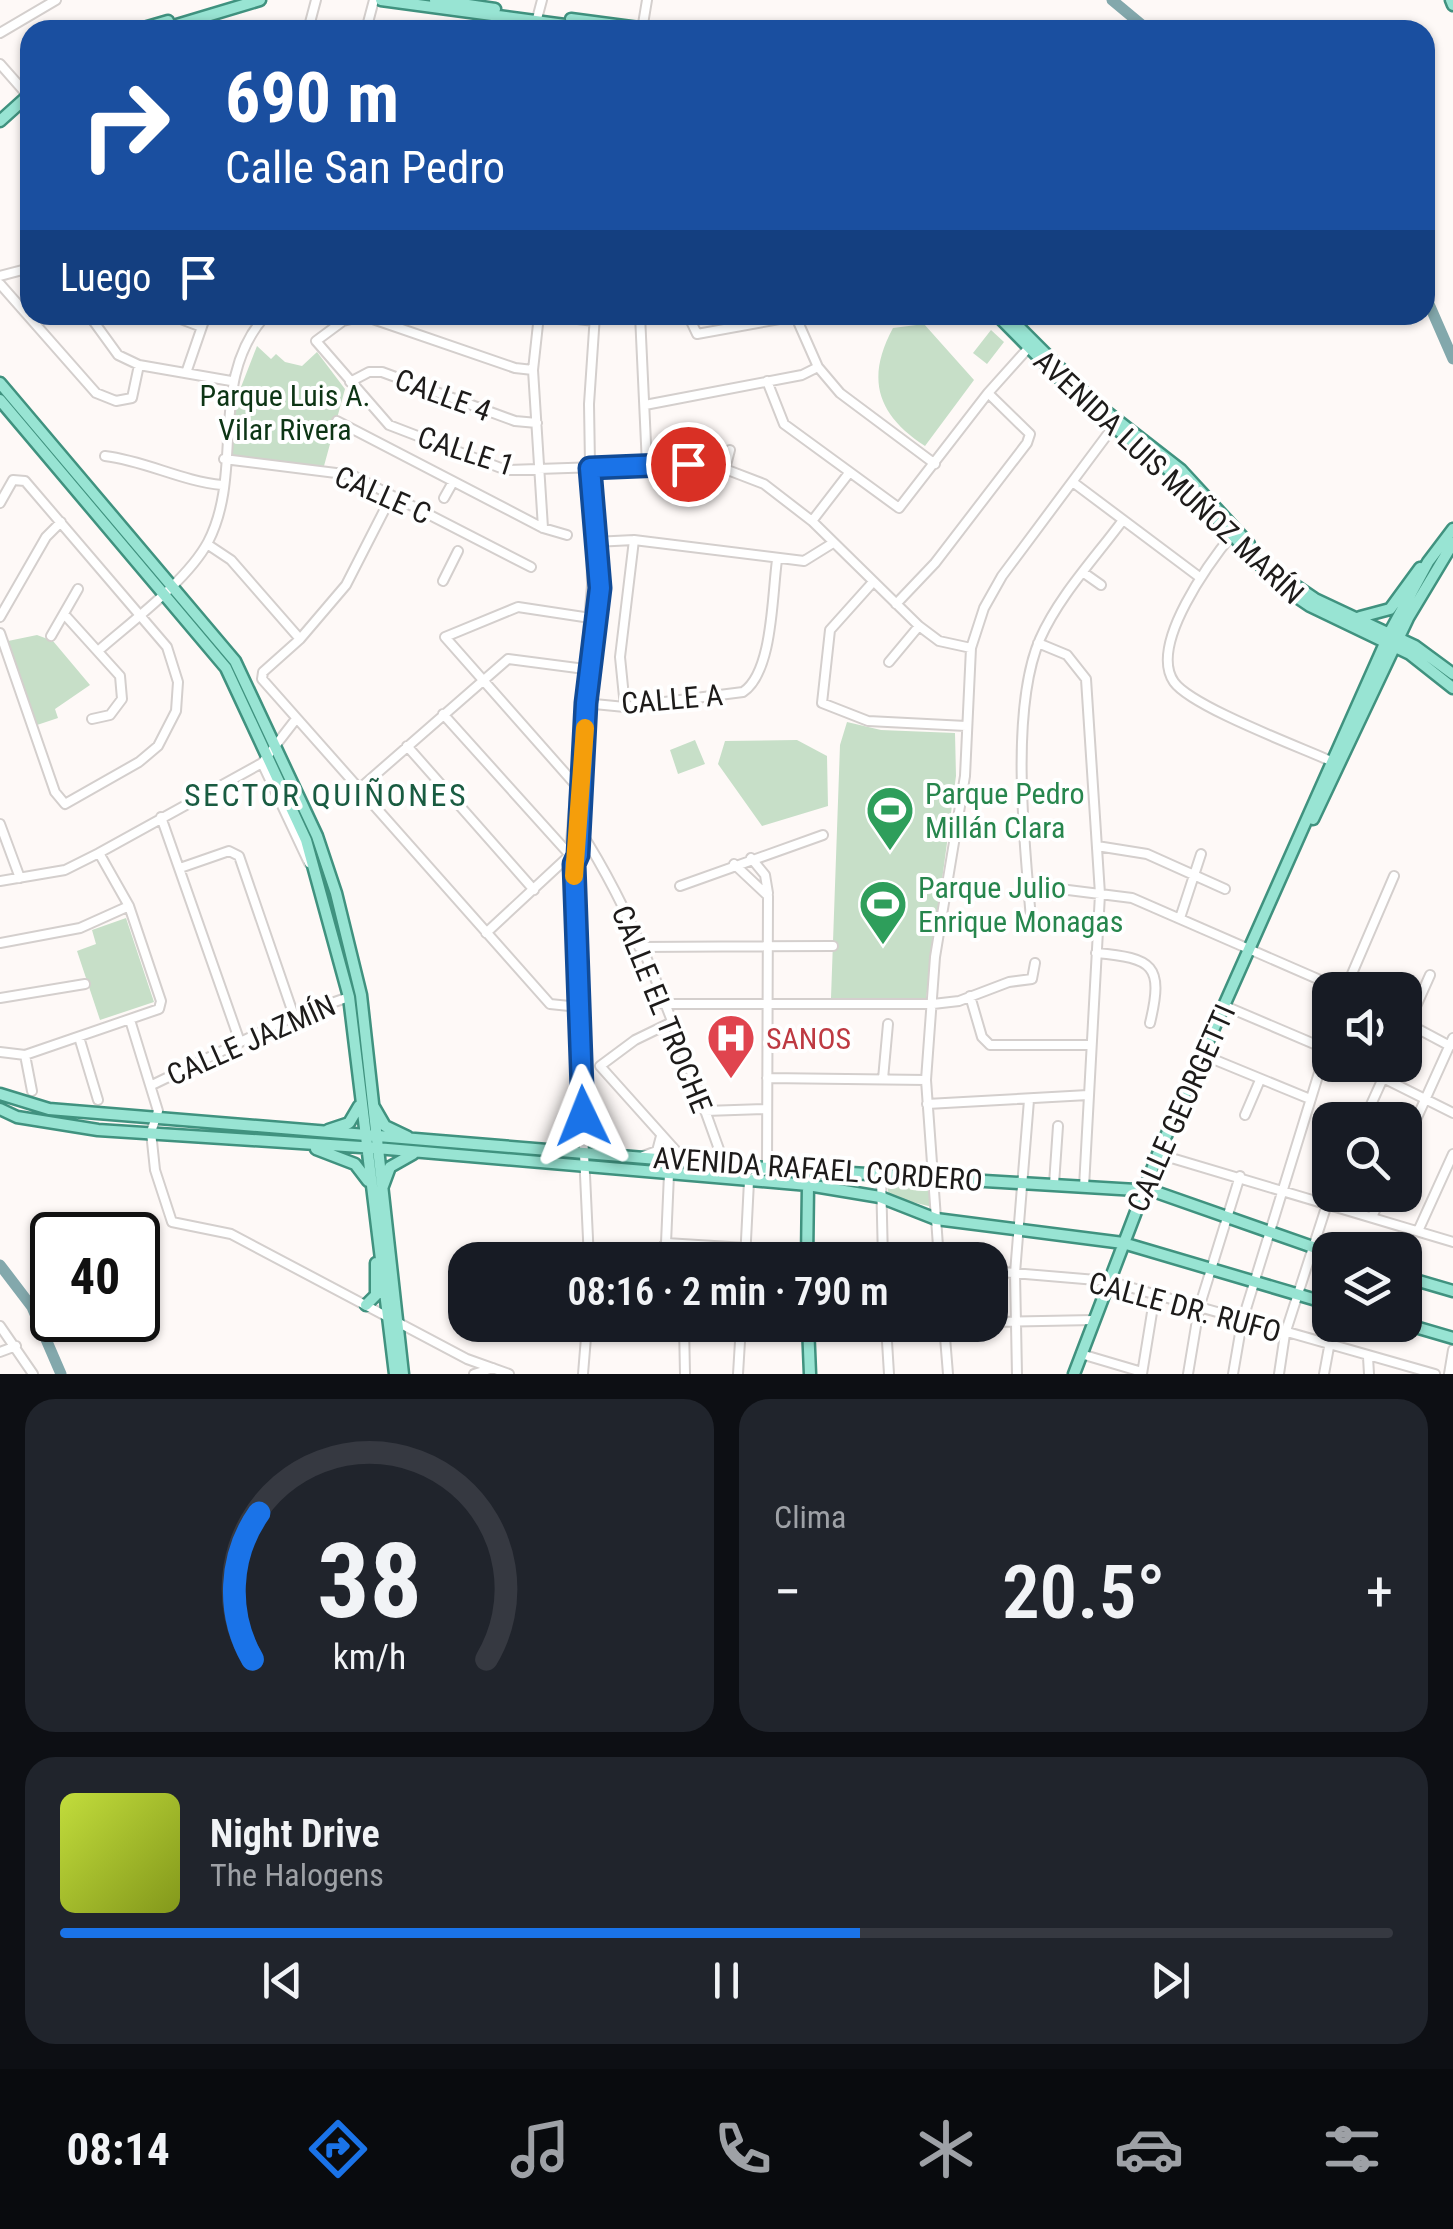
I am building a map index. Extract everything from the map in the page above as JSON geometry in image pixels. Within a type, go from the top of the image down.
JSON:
[{"type":"main road","points":[[170,20],[236,0]]},
{"type":"main road","points":[[193,20],[260,0]]},
{"type":"main road","points":[[377,0],[522,20]]},
{"type":"main road","points":[[436,0],[527,20]]},
{"type":"main road","points":[[0,122],[20,102]]},
{"type":"main road","name":"AVENIDA LUIS MUÑOZ MARÍN","points":[[1008,325],[1179,478],[1295,597],[1393,639],[1453,688]]},
{"type":"main road","name":"AVENIDA LUIS MUÑOZ MARÍN","points":[[1015,325],[1031,345]]},
{"type":"main road","points":[[0,383],[167,588],[238,686],[265,758],[313,859],[362,1053]]},
{"type":"main road","points":[[0,400],[235,661],[275,742],[336,893],[360,995],[369,1183],[403,1374]]},
{"type":"main road","points":[[1359,618],[1390,609],[1453,530]]},
{"type":"main road","name":"AVENIDA LUIS MUÑOZ MARÍN","points":[[1234,533],[1289,584],[1359,618],[1453,674]]},
{"type":"main road","points":[[1393,639],[1453,543]]},
{"type":"main road","points":[[1393,639],[1428,562]]},
{"type":"main road","name":"CALLE GEORGETTI","points":[[1074,1374],[1142,1190],[1295,844],[1322,807],[1393,639]]},
{"type":"main road","points":[[0,1096],[17,1117],[49,1109]]},
{"type":"main road","name":"AVENIDA RAFAEL CORDERO","points":[[0,1096],[49,1109],[318,1133],[370,1143]]},
{"type":"main road","points":[[318,1133],[350,1123],[366,1101]]},
{"type":"main road","points":[[366,1101],[386,1126],[421,1147],[390,1167],[378,1224],[376,1295],[366,1305]]},
{"type":"main road","name":"AVENIDA RAFAEL CORDERO","points":[[0,1109],[17,1117],[291,1144],[370,1143],[584,1152],[881,1176],[1142,1190],[1312,1248]]},
{"type":"main road","points":[[370,1143],[382,1192]]},
{"type":"main road","points":[[291,1144],[343,1157],[355,1164],[369,1183]]},
{"type":"main road","name":"AVENIDA RAFAEL CORDERO","points":[[421,1147],[584,1168],[808,1185],[880,1197],[936,1218],[1123,1243],[1312,1299]]},
{"type":"main road","points":[[807,1242],[808,1185]]},
{"type":"main road","points":[[1422,1282],[1453,1292]]},
{"type":"main road","points":[[392,1318],[395,1374]]},
{"type":"main road","points":[[1422,1329],[1453,1338]]},
{"type":"main road","points":[[809,1342],[810,1374]]},
{"type":"street","points":[[22,20],[56,0]]},
{"type":"street","points":[[0,64],[20,84]]},
{"type":"street","points":[[0,284],[20,307]]},
{"type":"street","points":[[36,325],[96,393],[116,402],[132,398],[139,364]]},
{"type":"street","points":[[96,325],[118,354],[139,364],[231,382]]},
{"type":"street","points":[[98,650],[140,615],[207,544],[218,518],[231,382],[242,351],[259,325]]},
{"type":"street","name":"CALLE 1","points":[[338,325],[316,341],[388,425],[506,470],[541,472],[647,465],[725,469]]},
{"type":"street","name":"CALLE 1","points":[[390,325],[515,368],[533,370]]},
{"type":"street","points":[[540,325],[533,370],[544,528]]},
{"type":"street","points":[[588,1242],[571,839],[600,558],[594,542],[590,468],[594,325]]},
{"type":"street","points":[[641,325],[647,465]]},
{"type":"street","points":[[693,325],[697,334],[727,325]]},
{"type":"street","points":[[800,325],[818,367],[840,392],[935,464]]},
{"type":"street","points":[[186,373],[200,326]]},
{"type":"street","points":[[767,381],[784,424],[899,508],[988,392],[1031,345]]},
{"type":"street","points":[[645,405],[818,367]]},
{"type":"street","name":"CALLE 4","points":[[350,382],[369,372],[382,372],[515,422],[537,423]]},
{"type":"street","points":[[896,604],[935,563],[1027,443],[1030,434],[1025,426],[988,392]]},
{"type":"street","points":[[337,421],[544,528],[567,535]]},
{"type":"street","points":[[937,1242],[926,1080],[935,957],[966,776],[971,648],[984,608],[1002,576],[1115,424]]},
{"type":"street","points":[[730,450],[725,469],[764,484],[812,520],[939,641],[971,648]]},
{"type":"street","points":[[105,456],[128,459],[193,482],[222,485]]},
{"type":"street","name":"CALLE C","points":[[224,458],[352,475],[531,566]]},
{"type":"street","points":[[812,520],[848,474]]},
{"type":"street","points":[[0,503],[17,477],[31,488],[167,647],[178,682],[170,729],[139,762],[65,804],[55,792],[2,648],[0,633]]},
{"type":"street","points":[[444,498],[453,482]]},
{"type":"street","points":[[1074,482],[1198,576]]},
{"type":"street","points":[[391,496],[346,585],[300,639],[264,672],[262,679],[550,1004],[578,1007]]},
{"type":"street","points":[[1032,928],[1020,794],[1029,682],[1038,643],[1124,520]]},
{"type":"street","points":[[0,617],[46,537],[61,522]]},
{"type":"street","points":[[1234,533],[1198,576],[1166,654],[1176,686],[1338,764]]},
{"type":"street","points":[[594,542],[634,540],[804,561],[833,543]]},
{"type":"street","points":[[624,706],[620,657],[634,540]]},
{"type":"street","points":[[207,544],[232,560],[300,639]]},
{"type":"street","points":[[443,581],[458,551]]},
{"type":"street","name":"CALLE A","points":[[583,703],[624,706],[742,692],[754,684],[763,664],[777,560]]},
{"type":"street","points":[[1084,572],[1100,585]]},
{"type":"street","points":[[873,582],[830,630],[822,703],[868,721],[966,726]]},
{"type":"street","points":[[51,636],[78,589]]},
{"type":"street","points":[[581,791],[445,637],[518,607],[593,618]]},
{"type":"street","points":[[64,614],[120,676],[122,699],[110,715],[92,719]]},
{"type":"street","points":[[889,662],[920,626]]},
{"type":"street","points":[[1038,643],[1067,655],[1086,679],[1100,894],[1084,1186]]},
{"type":"street","points":[[359,789],[508,659],[586,669]]},
{"type":"street","points":[[486,933],[571,852],[580,829],[583,703]]},
{"type":"street","points":[[443,714],[571,852],[596,853]]},
{"type":"street","points":[[0,881],[65,870],[99,853],[265,758],[296,718]]},
{"type":"street","points":[[407,746],[534,890]]},
{"type":"street","points":[[162,817],[240,1042]]},
{"type":"street","points":[[0,824],[20,878]]},
{"type":"street","name":"CALLE EL TROCHE","points":[[580,829],[596,853],[639,947],[724,1163]]},
{"type":"street","points":[[680,886],[823,835]]},
{"type":"street","points":[[1097,846],[1147,854],[1225,888]]},
{"type":"street","points":[[180,868],[229,851],[238,856],[294,1016]]},
{"type":"street","points":[[0,1052],[26,1055],[158,1009],[161,1002],[129,906],[99,853]]},
{"type":"street","points":[[1180,918],[1202,854]]},
{"type":"street","points":[[746,1242],[749,1181],[767,1168],[768,896],[765,875],[751,858]]},
{"type":"street","points":[[734,864],[768,896]]},
{"type":"street","points":[[553,871],[574,883]]},
{"type":"street","points":[[1352,972],[1394,876]]},
{"type":"street","points":[[1028,885],[1132,898],[1312,976]]},
{"type":"street","points":[[0,943],[80,928],[129,906]]},
{"type":"street","points":[[639,947],[833,946]]},
{"type":"street","points":[[1096,953],[1137,957],[1152,967],[1158,988],[1150,1023]]},
{"type":"street","points":[[663,1004],[933,1004],[1032,980],[1036,962]]},
{"type":"street","points":[[1422,992],[1430,975]]},
{"type":"street","points":[[0,998],[85,984]]},
{"type":"street","points":[[970,996],[982,1037],[990,1045],[1090,1044]]},
{"type":"street","name":"CALLE JAZMÍN","points":[[152,1085],[294,1016],[347,997]]},
{"type":"street","points":[[1225,1006],[1312,1043]]},
{"type":"street","points":[[130,1020],[152,1085],[157,1116],[151,1132],[155,1170],[172,1222],[231,1234],[509,1374]]},
{"type":"street","points":[[670,1023],[634,1040],[600,1066],[686,1162]]},
{"type":"street","points":[[883,1079],[888,1024]]},
{"type":"street","points":[[1422,1032],[1452,1044],[1422,1106]]},
{"type":"street","points":[[78,1037],[98,1100]]},
{"type":"street","points":[[26,1055],[32,1091]]},
{"type":"street","points":[[1202,1055],[1310,1099]]},
{"type":"street","points":[[767,1078],[926,1080]]},
{"type":"street","points":[[1245,1115],[1260,1080]]},
{"type":"street","points":[[1233,1374],[1242,1322],[1316,1082]]},
{"type":"street","points":[[1391,1082],[1453,1113]]},
{"type":"street","points":[[927,1104],[1088,1095]]},
{"type":"street","points":[[1016,1374],[1015,1273],[1029,1100]]},
{"type":"street","points":[[705,1112],[766,1109]]},
{"type":"street","points":[[1054,1184],[1058,1126]]},
{"type":"street","points":[[638,1157],[662,1144],[657,1128]]},
{"type":"street","points":[[1158,1154],[1312,1195]]},
{"type":"street","points":[[1418,1231],[1453,1154]]},
{"type":"street","points":[[666,1242],[669,1174]]},
{"type":"street","points":[[881,1176],[882,1242]]},
{"type":"street","points":[[1188,1374],[1200,1308],[1240,1176]]},
{"type":"street","points":[[1360,1212],[1453,1242]]},
{"type":"street","points":[[1372,1217],[1374,1212]]},
{"type":"street","points":[[1278,1374],[1285,1334],[1312,1248]]},
{"type":"street","name":"CALLE DR. RUFO","points":[[1008,1272],[1108,1281],[1329,1347],[1435,1374]]},
{"type":"street","points":[[1081,1354],[1142,1373],[1156,1294]]},
{"type":"street","points":[[1008,1321],[1094,1320]]},
{"type":"street","points":[[0,1326],[33,1374]]},
{"type":"street","points":[[583,1374],[586,1342]]},
{"type":"street","points":[[685,1342],[685,1374]]},
{"type":"street","points":[[738,1374],[740,1342]]},
{"type":"street","points":[[887,1342],[889,1374]]},
{"type":"street","points":[[945,1342],[948,1374]]},
{"type":"street","points":[[0,1352],[16,1346]]},
{"type":"street","points":[[1324,1374],[1329,1347]]},
{"type":"street","points":[[1448,1374],[1453,1350]]},
{"type":"street","points":[[1368,1357],[1369,1374]]},
{"type":"street","points":[[474,1374],[493,1368]]},
{"type":"green space","points":[[925,325],[974,380],[925,446],[896,422],[881,395],[880,364],[893,328]]},
{"type":"green space","points":[[991,330],[1004,342],[987,364],[973,353]]},
{"type":"green space","name":"Parque Luis A. Vilar Rivera","points":[[257,346],[271,359],[276,354],[285,362],[302,366],[317,352],[345,389],[324,466],[230,458],[236,388],[241,387]]},
{"type":"green space","points":[[37,635],[53,641],[90,685],[55,709],[58,718],[37,725],[8,641]]},
{"type":"green space","name":"Parque Pedro Millán Clara","points":[[847,722],[881,730],[955,733],[956,776],[926,999],[831,998],[840,745]]},
{"type":"green space","points":[[695,740],[705,764],[678,774],[670,750]]},
{"type":"green space","points":[[797,740],[827,756],[828,806],[762,826],[718,764],[725,741]]},
{"type":"green space","points":[[126,918],[154,1002],[100,1020],[77,951],[96,944],[92,930]]},
{"type":"green space","points":[[887,1185],[929,1185],[932,1207],[889,1196]]},
{"type":"waterway","points":[[1112,0],[1136,20]]},
{"type":"waterway","points":[[1435,318],[1453,359]]},
{"type":"waterway","points":[[0,1265],[32,1307],[61,1374]]},
{"type":"slow traffic","points":[[574,876],[585,728]]},
{"type":"place","name":"Parque Pedro Millán Clara","points":[[890,852]]},
{"type":"place","name":"Parque Julio Enrique Monagas","points":[[883,946]]},
{"type":"place","name":"SANOS","points":[[731,1080]]},
{"type":"district","name":"SECTOR QUIÑONES","points":[[326,795]]},
{"type":"route","points":[[583,1116],[574,864],[578,855],[586,703],[600,588],[590,468],[688,464]]}]
